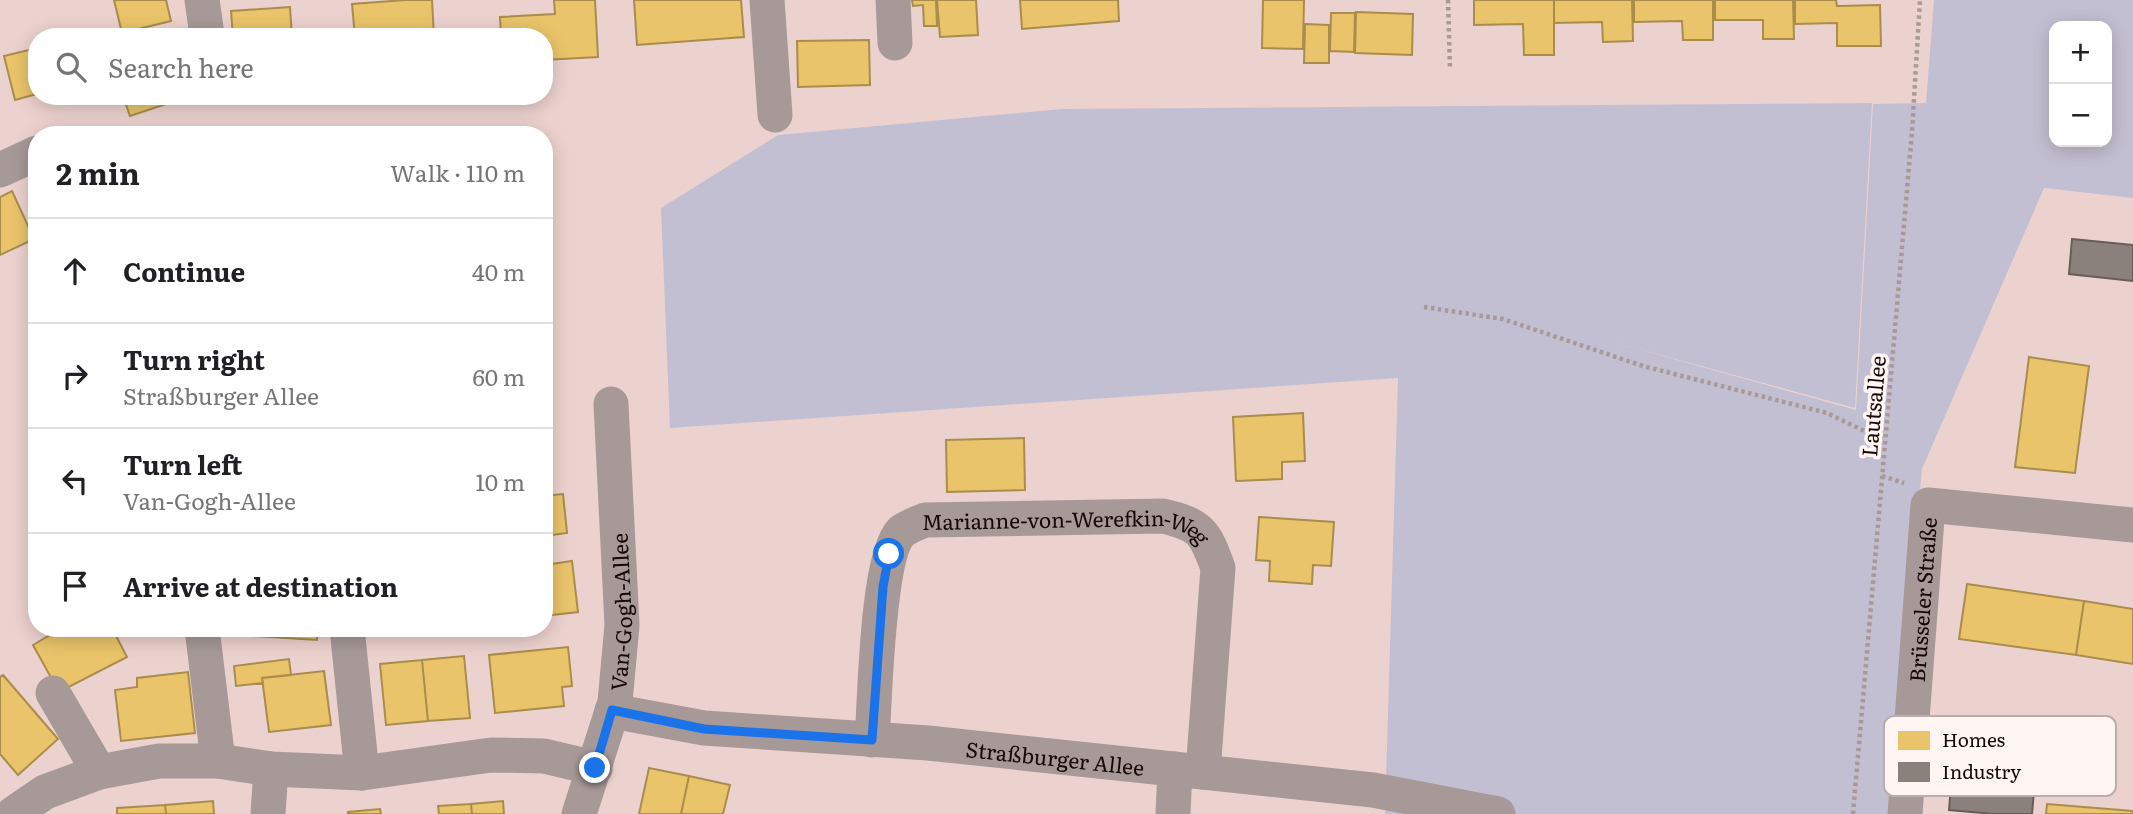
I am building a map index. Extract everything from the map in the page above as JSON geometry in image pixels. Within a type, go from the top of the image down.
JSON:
[{"type":"street","points":[[767,0],[775,115]]},
{"type":"street","points":[[893,0],[895,43]]},
{"type":"street","points":[[0,170],[28,157]]},
{"type":"street","name":"Van-Gogh-Allee","points":[[579,814],[612,710],[622,625],[611,404]]},
{"type":"street","name":"Brüsseler Straße","points":[[1912,716],[1928,505],[2133,526]]},
{"type":"street","name":"Marianne-von-Werefkin-Weg","points":[[872,740],[883,587],[889,554],[901,532],[925,520],[1163,516],[1187,522],[1208,539],[1218,568],[1189,771],[1173,814]]},
{"type":"street","points":[[203,637],[218,761]]},
{"type":"street","points":[[348,637],[362,774]]},
{"type":"street","points":[[53,693],[99,772]]},
{"type":"street","name":"Straßburger Allee","points":[[612,710],[704,729],[928,743],[1373,790],[1498,814]]},
{"type":"street","points":[[12,814],[45,792],[99,772],[159,761],[218,761],[271,769],[362,774],[491,755],[544,755],[595,768]]},
{"type":"street","points":[[268,814],[271,769]]},
{"type":"street","name":"Brüsseler Straße","points":[[1905,814],[1906,796]]},
{"type":"path","points":[[1448,0],[1450,69]]},
{"type":"path","name":"Lautsallee","points":[[1853,814],[1912,132],[1920,0]]},
{"type":"path","points":[[1424,307],[1503,319],[1643,366],[1827,413],[1885,441]]},
{"type":"shaded area","points":[[1934,0],[2133,0],[2133,198],[2044,188],[1922,469],[1900,716],[1884,716],[1884,796],[1893,796],[1891,814],[1385,814],[1398,378],[670,428],[661,208],[778,135],[1062,109],[1872,103],[1855,408],[1613,342],[1856,410],[1873,104],[1926,103]]},
{"type":"building: Homes","points":[[114,0],[166,0],[171,21],[142,28],[121,28]]},
{"type":"building: Homes","points":[[432,0],[434,28],[354,28],[352,4]]},
{"type":"building: Homes","points":[[554,0],[595,0],[598,57],[553,60],[553,28],[501,28],[500,17],[555,14]]},
{"type":"building: Homes","points":[[634,0],[741,0],[744,37],[637,45]]},
{"type":"building: Homes","points":[[912,0],[936,0],[937,26],[924,26],[923,5],[913,6]]},
{"type":"building: Homes","points":[[937,0],[976,0],[978,35],[940,37]]},
{"type":"building: Homes","points":[[1020,0],[1118,0],[1119,21],[1022,29]]},
{"type":"building: Homes","points":[[1263,0],[1304,0],[1303,49],[1262,48]]},
{"type":"building: Homes","points":[[1474,0],[1554,0],[1554,55],[1524,55],[1523,24],[1474,25]]},
{"type":"building: Homes","points":[[1554,0],[1632,0],[1633,41],[1603,42],[1602,22],[1554,23]]},
{"type":"building: Homes","points":[[1634,0],[1713,0],[1713,40],[1683,40],[1682,21],[1634,22]]},
{"type":"building: Homes","points":[[1715,0],[1793,0],[1794,39],[1763,39],[1763,20],[1715,20]]},
{"type":"building: Homes","points":[[1795,0],[1836,0],[1837,6],[1880,5],[1881,46],[1837,46],[1837,23],[1795,24]]},
{"type":"building: Homes","points":[[290,7],[291,28],[232,28],[231,11]]},
{"type":"building: Homes","points":[[1356,12],[1413,14],[1412,55],[1355,53]]},
{"type":"building: Homes","points":[[1331,13],[1355,13],[1354,52],[1330,51]]},
{"type":"building: Homes","points":[[1305,24],[1329,25],[1329,63],[1304,63]]},
{"type":"building: Homes","points":[[869,40],[870,85],[798,87],[797,41]]},
{"type":"building: Homes","points":[[28,50],[28,96],[15,100],[4,56]]},
{"type":"building: Homes","points":[[126,105],[163,105],[130,116]]},
{"type":"building: Homes","points":[[12,191],[28,226],[28,242],[0,255],[0,197]]},
{"type":"building: Homes","points":[[2029,357],[2089,366],[2075,473],[2015,467]]},
{"type":"building: Homes","points":[[1303,413],[1305,461],[1282,462],[1282,479],[1236,481],[1233,417]]},
{"type":"building: Homes","points":[[1024,438],[1025,490],[947,492],[946,440]]},
{"type":"building: Homes","points":[[563,494],[567,533],[553,535],[553,495]]},
{"type":"building: Homes","points":[[1259,517],[1334,522],[1331,566],[1313,565],[1312,584],[1269,581],[1270,561],[1256,560]]},
{"type":"building: Homes","points":[[572,561],[578,612],[553,615],[553,564]]},
{"type":"building: Homes","points":[[1967,584],[2084,601],[2076,655],[1959,639]]},
{"type":"building: Homes","points":[[2084,601],[2133,609],[2133,664],[2076,655]]},
{"type":"building: Homes","points":[[47,637],[117,637],[127,657],[59,692],[33,645]]},
{"type":"building: Homes","points":[[268,637],[317,637],[317,640]]},
{"type":"building: Homes","points":[[568,647],[572,686],[562,687],[564,706],[495,713],[489,655]]},
{"type":"building: Homes","points":[[464,656],[470,718],[428,721],[422,660]]},
{"type":"building: Homes","points":[[289,659],[291,675],[262,678],[263,683],[236,686],[234,666]]},
{"type":"building: Homes","points":[[422,660],[428,721],[386,725],[380,664]]},
{"type":"building: Homes","points":[[324,671],[331,725],[269,732],[262,678]]},
{"type":"building: Homes","points":[[188,672],[195,733],[121,741],[115,690],[137,687],[137,678]]},
{"type":"building: Homes","points":[[3,675],[58,739],[18,775],[0,754],[0,677]]},
{"type":"building: Homes","points":[[649,768],[689,776],[681,814],[639,814]]},
{"type":"building: Homes","points":[[689,776],[730,785],[723,814],[681,814]]},
{"type":"building: Homes","points":[[213,801],[214,814],[166,814],[165,805]]},
{"type":"building: Homes","points":[[503,801],[504,814],[472,814],[471,804]]},
{"type":"building: Homes","points":[[471,804],[472,814],[439,814],[438,806]]},
{"type":"building: Homes","points":[[2047,804],[2133,811],[2133,814],[2046,814]]},
{"type":"building: Homes","points":[[165,805],[166,814],[117,814],[117,808]]},
{"type":"building: Homes","points":[[380,809],[381,814],[348,814],[348,812]]},
{"type":"building: Industry","points":[[2072,239],[2133,245],[2133,281],[2069,274]]},
{"type":"building: Industry","points":[[1950,796],[2034,796],[2032,814],[1949,810]]},
{"type":"route","points":[[595,768],[612,710],[704,729],[872,740],[883,587],[889,554]]}]
